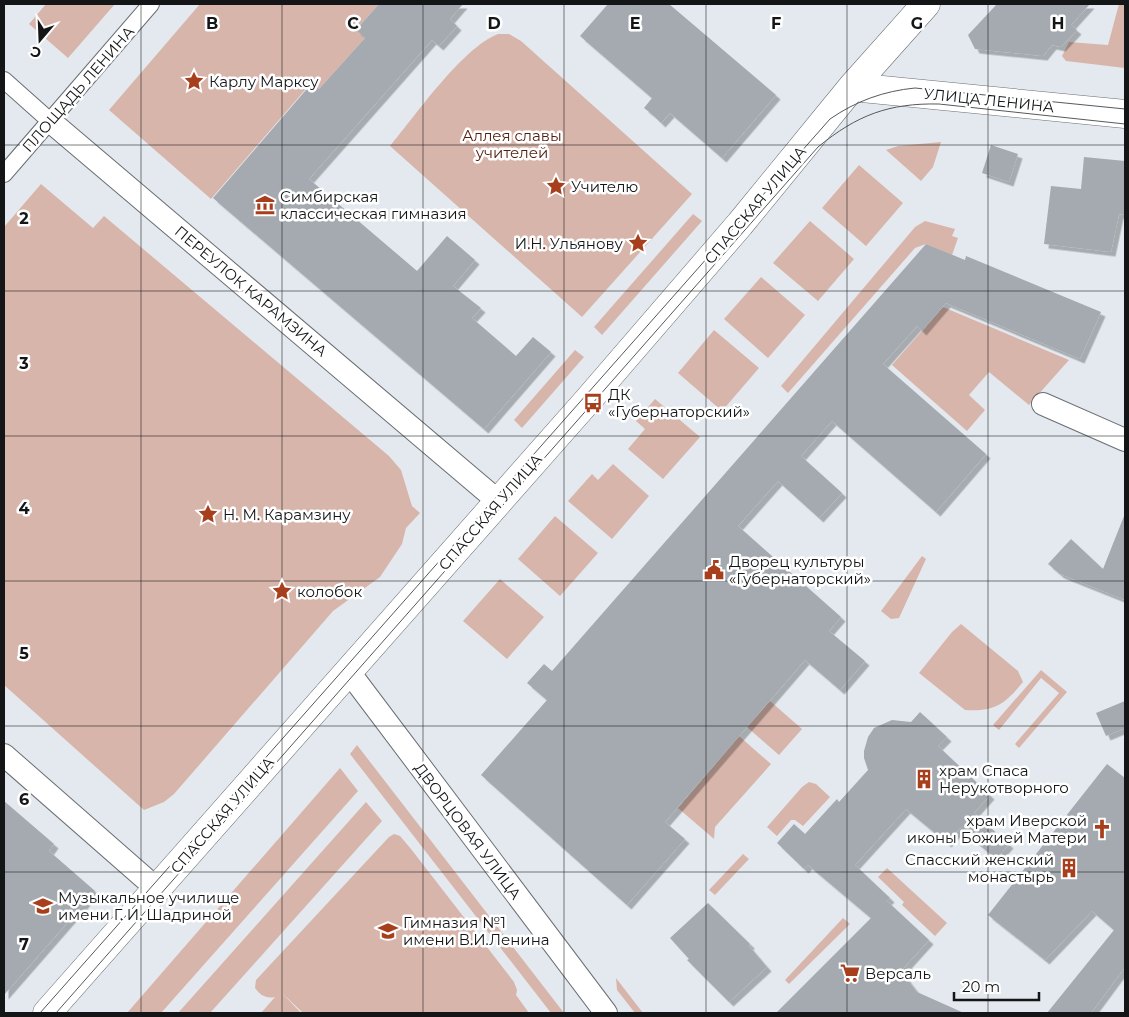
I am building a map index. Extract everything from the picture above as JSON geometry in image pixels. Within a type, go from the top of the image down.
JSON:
[{"type":"street","name":"ПЛОЩАДЬ ЛЕНИНА","points":[[4,174],[151,4]]},
{"type":"street","name":"СПАССКАЯ УЛИЦА","points":[[47,1013],[499,502],[740,224],[852,87],[926,4]]},
{"type":"street","name":"ПЕРЕУЛОК КАРАМЗИНА","points":[[4,80],[499,502]]},
{"type":"street","name":"УЛИЦА ЛЕНИНА","points":[[852,87],[1125,114]]},
{"type":"street","points":[[1043,404],[1125,440]]},
{"type":"street","name":"ДВОРЦОВАЯ УЛИЦА","points":[[349,672],[606,1013]]},
{"type":"street","points":[[4,755],[157,889]]},
{"type":"green space","points":[[46,4],[115,4],[68,58],[29,24]]},
{"type":"green space","points":[[200,4],[379,4],[356,30],[365,38],[319,89],[311,83],[211,199],[109,110]]},
{"type":"green space","points":[[1119,4],[1125,4],[1125,68],[1066,61],[1062,56],[1069,42],[1108,45]]},
{"type":"green space","name":"Аллея славы учителей","points":[[498,34],[509,34],[521,41],[692,194],[582,317],[390,146],[455,67],[484,42]]},
{"type":"green space","points":[[941,142],[933,167],[921,181],[886,150],[898,146]]},
{"type":"green space","points":[[859,165],[903,203],[866,246],[822,208]]},
{"type":"green space","points":[[41,184],[93,228],[104,216],[389,456],[401,470],[412,506],[420,513],[406,528],[402,544],[380,577],[333,611],[174,794],[164,802],[144,810],[4,685],[4,227]]},
{"type":"green space","points":[[693,214],[702,221],[602,335],[594,327]]},
{"type":"green space","points":[[810,221],[854,259],[818,301],[773,263]]},
{"type":"green space","points":[[925,221],[955,229],[952,236],[958,238],[952,255],[926,244],[915,248],[788,393],[781,386],[915,227]]},
{"type":"green space","points":[[761,277],[805,315],[768,358],[724,319]]},
{"type":"green space","points":[[943,307],[1069,360],[1029,405],[989,372],[969,395],[985,410],[967,431],[892,365]]},
{"type":"green space","points":[[714,330],[759,368],[722,411],[678,373]]},
{"type":"green space","points":[[575,350],[584,357],[522,428],[514,420]]},
{"type":"green space","points":[[655,399],[700,437],[663,479],[628,449],[645,429],[636,421]]},
{"type":"green space","points":[[613,464],[649,496],[612,539],[568,501],[592,474],[598,480]]},
{"type":"green space","points":[[555,516],[598,553],[560,596],[518,559]]},
{"type":"green space","points":[[922,556],[926,559],[899,618],[891,619],[881,611]]},
{"type":"green space","points":[[500,579],[544,617],[507,659],[463,621]]},
{"type":"green space","points":[[961,624],[1018,671],[1023,682],[1011,696],[992,708],[965,710],[919,673],[952,632]]},
{"type":"green space","points":[[1041,670],[1067,692],[1019,748],[1015,744],[1059,693],[1041,678],[999,730],[993,725]]},
{"type":"green space","points":[[770,701],[802,729],[779,755],[747,727]]},
{"type":"green space","points":[[739,736],[771,764],[715,827],[714,839],[678,808]]},
{"type":"green space","points":[[357,745],[564,1013],[551,1013],[350,754]]},
{"type":"green space","points":[[340,768],[358,791],[161,1013],[127,1013]]},
{"type":"green space","points":[[809,782],[816,784],[830,797],[803,826],[795,820],[791,820],[777,836],[767,827],[802,787]]},
{"type":"green space","points":[[366,802],[382,821],[210,1013],[178,1013]]},
{"type":"green space","name":"Гимназия №1 имени В.И.Ленина","points":[[394,834],[400,836],[411,849],[514,982],[517,990],[516,995],[529,1013],[303,1013],[282,993],[301,1013],[261,1013],[275,997],[266,997],[259,993],[255,988],[256,980],[389,837]]},
{"type":"green space","points":[[743,854],[749,859],[715,895],[709,890]]},
{"type":"green space","points":[[887,868],[947,923],[935,936],[902,905],[904,902],[878,877]]},
{"type":"green space","points":[[843,918],[850,924],[789,984],[785,980]]},
{"type":"green space","points":[[616,978],[643,1013],[635,1013],[617,990]]},
{"type":"building","points":[[379,4],[463,4],[450,19],[457,26],[439,46],[432,40],[309,179],[417,271],[447,236],[475,260],[453,286],[481,308],[472,318],[516,356],[533,337],[551,352],[484,429],[213,198],[312,83],[319,89],[365,38],[356,30]]},
{"type":"building","points":[[608,4],[669,4],[776,95],[722,158],[670,113],[661,123],[644,108],[652,98],[580,36]]},
{"type":"building","points":[[997,4],[1090,4],[1071,25],[1077,30],[1061,47],[1052,45],[1043,56],[975,49],[968,35]]},
{"type":"building","points":[[991,145],[1018,154],[1009,182],[982,173]]},
{"type":"building","points":[[1084,157],[1125,161],[1125,215],[1119,214],[1111,252],[1044,244],[1051,186],[1081,189]]},
{"type":"building","name":"Дворец культуры «Губернаторский»","points":[[926,244],[965,260],[966,256],[1101,312],[1080,359],[946,303],[922,331],[917,326],[883,364],[986,454],[936,512],[832,421],[801,456],[842,493],[819,518],[778,481],[738,526],[841,617],[829,631],[865,661],[840,690],[805,660],[665,822],[685,839],[627,905],[481,775],[547,700],[527,683],[544,664],[552,671]]},
{"type":"building","points":[[1124,516],[1125,600],[1060,574],[1048,564],[1071,539],[1103,569]]},
{"type":"building","points":[[1125,701],[1125,728],[1106,736],[1096,713]]},
{"type":"building","points":[[920,712],[947,737],[938,746],[990,795],[974,813],[1009,844],[996,859],[960,828],[947,843],[906,809],[855,865],[890,898],[887,901],[929,940],[901,971],[917,992],[964,1013],[776,1013],[871,918],[808,865],[804,869],[777,843],[794,824],[805,834],[837,799],[839,802],[868,770],[864,751],[868,737],[874,728],[892,720],[911,722]]},
{"type":"building","name":"Спасский женский монастырь","points":[[1107,764],[1125,778],[1125,967],[1091,1013],[1047,1013],[1114,930],[1092,911],[1045,960],[988,915]]},
{"type":"building","name":"Музыкальное училище имени Г. И. Шадриной","points":[[4,801],[54,844],[49,851],[95,891],[4,995]]},
{"type":"building","points":[[708,903],[750,944],[749,946],[767,967],[729,1002],[687,960],[689,959],[670,938]]},
{"type":"tram line","points":[[40,1013],[830,119],[850,107],[871,98],[915,88],[1125,109]]},
{"type":"tram line","points":[[56,1013],[818,147],[846,127],[874,113],[921,104],[939,104],[1125,124]]},
{"type":"place","name":"Карлу Марксу","points":[[194,81]]},
{"type":"place","name":"Учителю","points":[[556,186]]},
{"type":"place","name":"Симбирская классическая гимназия","points":[[265,205]]},
{"type":"place","name":"И.Н. Ульянову","points":[[638,243]]},
{"type":"place","name":"ДК «Губернаторский»","points":[[593,403]]},
{"type":"place","name":"Н. М. Карамзину","points":[[208,514]]},
{"type":"place","name":"Дворец культуры «Губернаторский»","points":[[714,570]]},
{"type":"place","name":"колобок","points":[[282,591]]},
{"type":"place","name":"xрам Спаса Нерукотворного","points":[[924,779]]},
{"type":"place","name":"храм Иверской иконы Божией Матери","points":[[1102,829]]},
{"type":"place","name":"Спасский женский монастырь","points":[[1069,868]]},
{"type":"place","name":"Музыкальное училище имени Г. И. Шадриной","points":[[43,906]]},
{"type":"place","name":"Гимназия №1 имени В.И.Ленина","points":[[388,931]]},
{"type":"place","name":"Версаль","points":[[850,973]]}]
